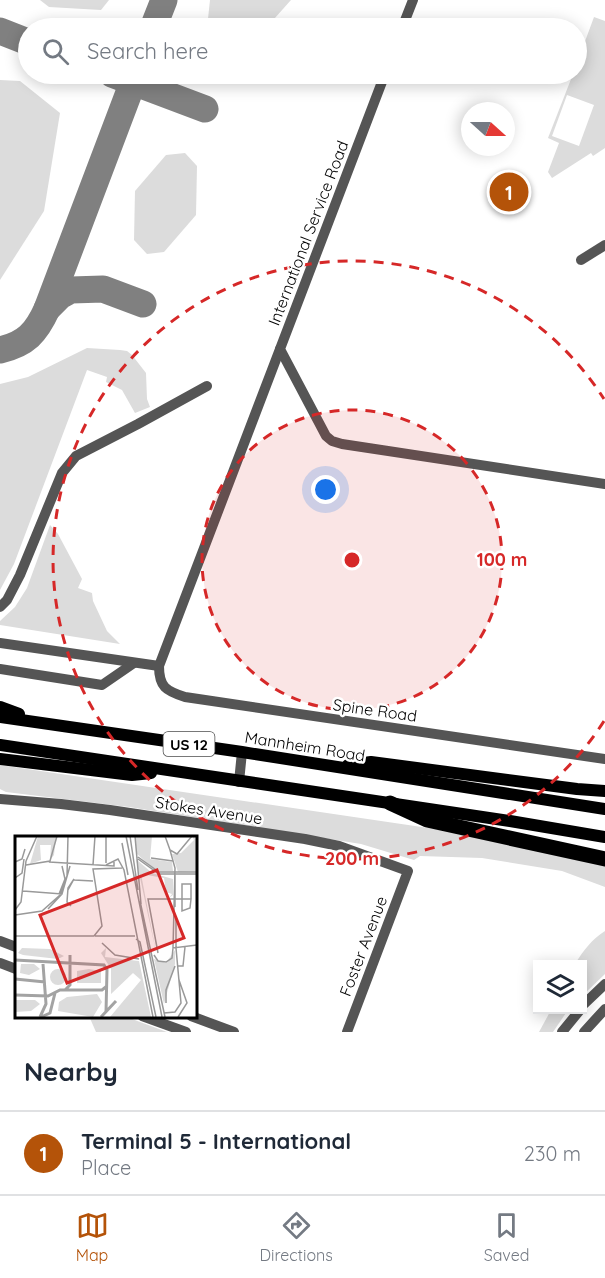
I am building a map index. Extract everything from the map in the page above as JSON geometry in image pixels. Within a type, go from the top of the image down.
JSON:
[{"type":"highway","points":[[390,803],[427,820],[605,859]]},
{"type":"main road","points":[[0,707],[43,723]]},
{"type":"main road","name":"Mannheim Road","points":[[0,717],[605,809]]},
{"type":"main road","name":"US 12","points":[[0,745],[605,837]]},
{"type":"main road","points":[[0,759],[132,775],[168,771]]},
{"type":"main road","points":[[334,767],[371,762],[605,791]]},
{"type":"street","points":[[406,18],[413,0]]},
{"type":"street","name":"International Service Road","points":[[381,84],[280,349],[326,436],[342,444],[605,484]]},
{"type":"street","points":[[581,260],[605,245]]},
{"type":"street","points":[[0,643],[159,666],[280,349]]},
{"type":"street","points":[[0,607],[7,600],[20,575],[62,473],[76,456],[207,386]]},
{"type":"street","points":[[0,669],[102,685],[134,663]]},
{"type":"street","name":"Spine Road","points":[[159,666],[159,678],[164,686],[171,693],[186,697],[605,759]]},
{"type":"street","points":[[239,782],[242,752]]},
{"type":"street","name":"Stokes Avenue","points":[[0,799],[100,809],[304,839],[339,846],[408,871]]},
{"type":"street","name":"Foster Avenue","points":[[347,1032],[408,871]]},
{"type":"street","points":[[0,941],[15,947]]},
{"type":"street","points":[[0,963],[15,969]]},
{"type":"street","points":[[587,1001],[605,984]]},
{"type":"street","points":[[584,1032],[605,1009]]},
{"type":"street","points":[[562,1032],[577,1014]]},
{"type":"street","points":[[145,1017],[186,1032]]},
{"type":"street","points":[[194,1017],[234,1032]]},
{"type":"shaded area","points":[[40,0],[109,0],[101,10],[49,7]]},
{"type":"shaded area","points":[[210,0],[291,0],[275,18],[208,18]]},
{"type":"shaded area","points":[[594,17],[605,21],[605,148],[593,156],[591,153],[552,178],[548,172],[559,143],[548,138],[569,84],[587,84],[587,36]],"holes":[[[567,95],[594,105],[579,146],[552,136]]]},
{"type":"shaded area","points":[[0,80],[18,81],[18,84],[24,84],[60,113],[44,211],[0,280]]},
{"type":"shaded area","points":[[185,153],[197,166],[196,215],[164,252],[147,254],[134,240],[135,191],[166,155]]},
{"type":"shaded area","points":[[87,348],[127,351],[132,355],[146,373],[147,399],[150,407],[135,413],[122,390],[106,382],[107,377],[87,370],[14,564],[0,590],[0,384],[28,377]]},
{"type":"shaded area","points":[[50,525],[58,534],[82,579],[78,588],[92,593],[93,601],[107,631],[120,644],[0,625],[0,621],[15,607],[27,588]]},
{"type":"shaded area","points":[[0,765],[442,830],[605,866],[605,887],[562,871],[482,858],[420,856],[414,860],[361,844],[129,807],[6,792],[0,789]]},
{"type":"shaded area","points":[[605,931],[605,974],[587,991],[587,960],[577,960]]},
{"type":"shaded area","points":[[549,1014],[565,1014],[553,1032],[539,1032]]},
{"type":"shaded area","points":[[89,1017],[127,1017],[167,1032],[96,1032]]},
{"type":"taxiway","points":[[157,18],[164,0]]},
{"type":"taxiway","points":[[0,31],[18,38]]},
{"type":"taxiway","points":[[0,350],[9,348],[29,336],[47,309],[132,84]]},
{"type":"taxiway","points":[[139,84],[205,109]]},
{"type":"taxiway","points":[[47,309],[60,296],[71,290],[103,289],[143,304]]},
{"type":"place","name":"Terminal 5 - International","points":[[509,192]]}]
